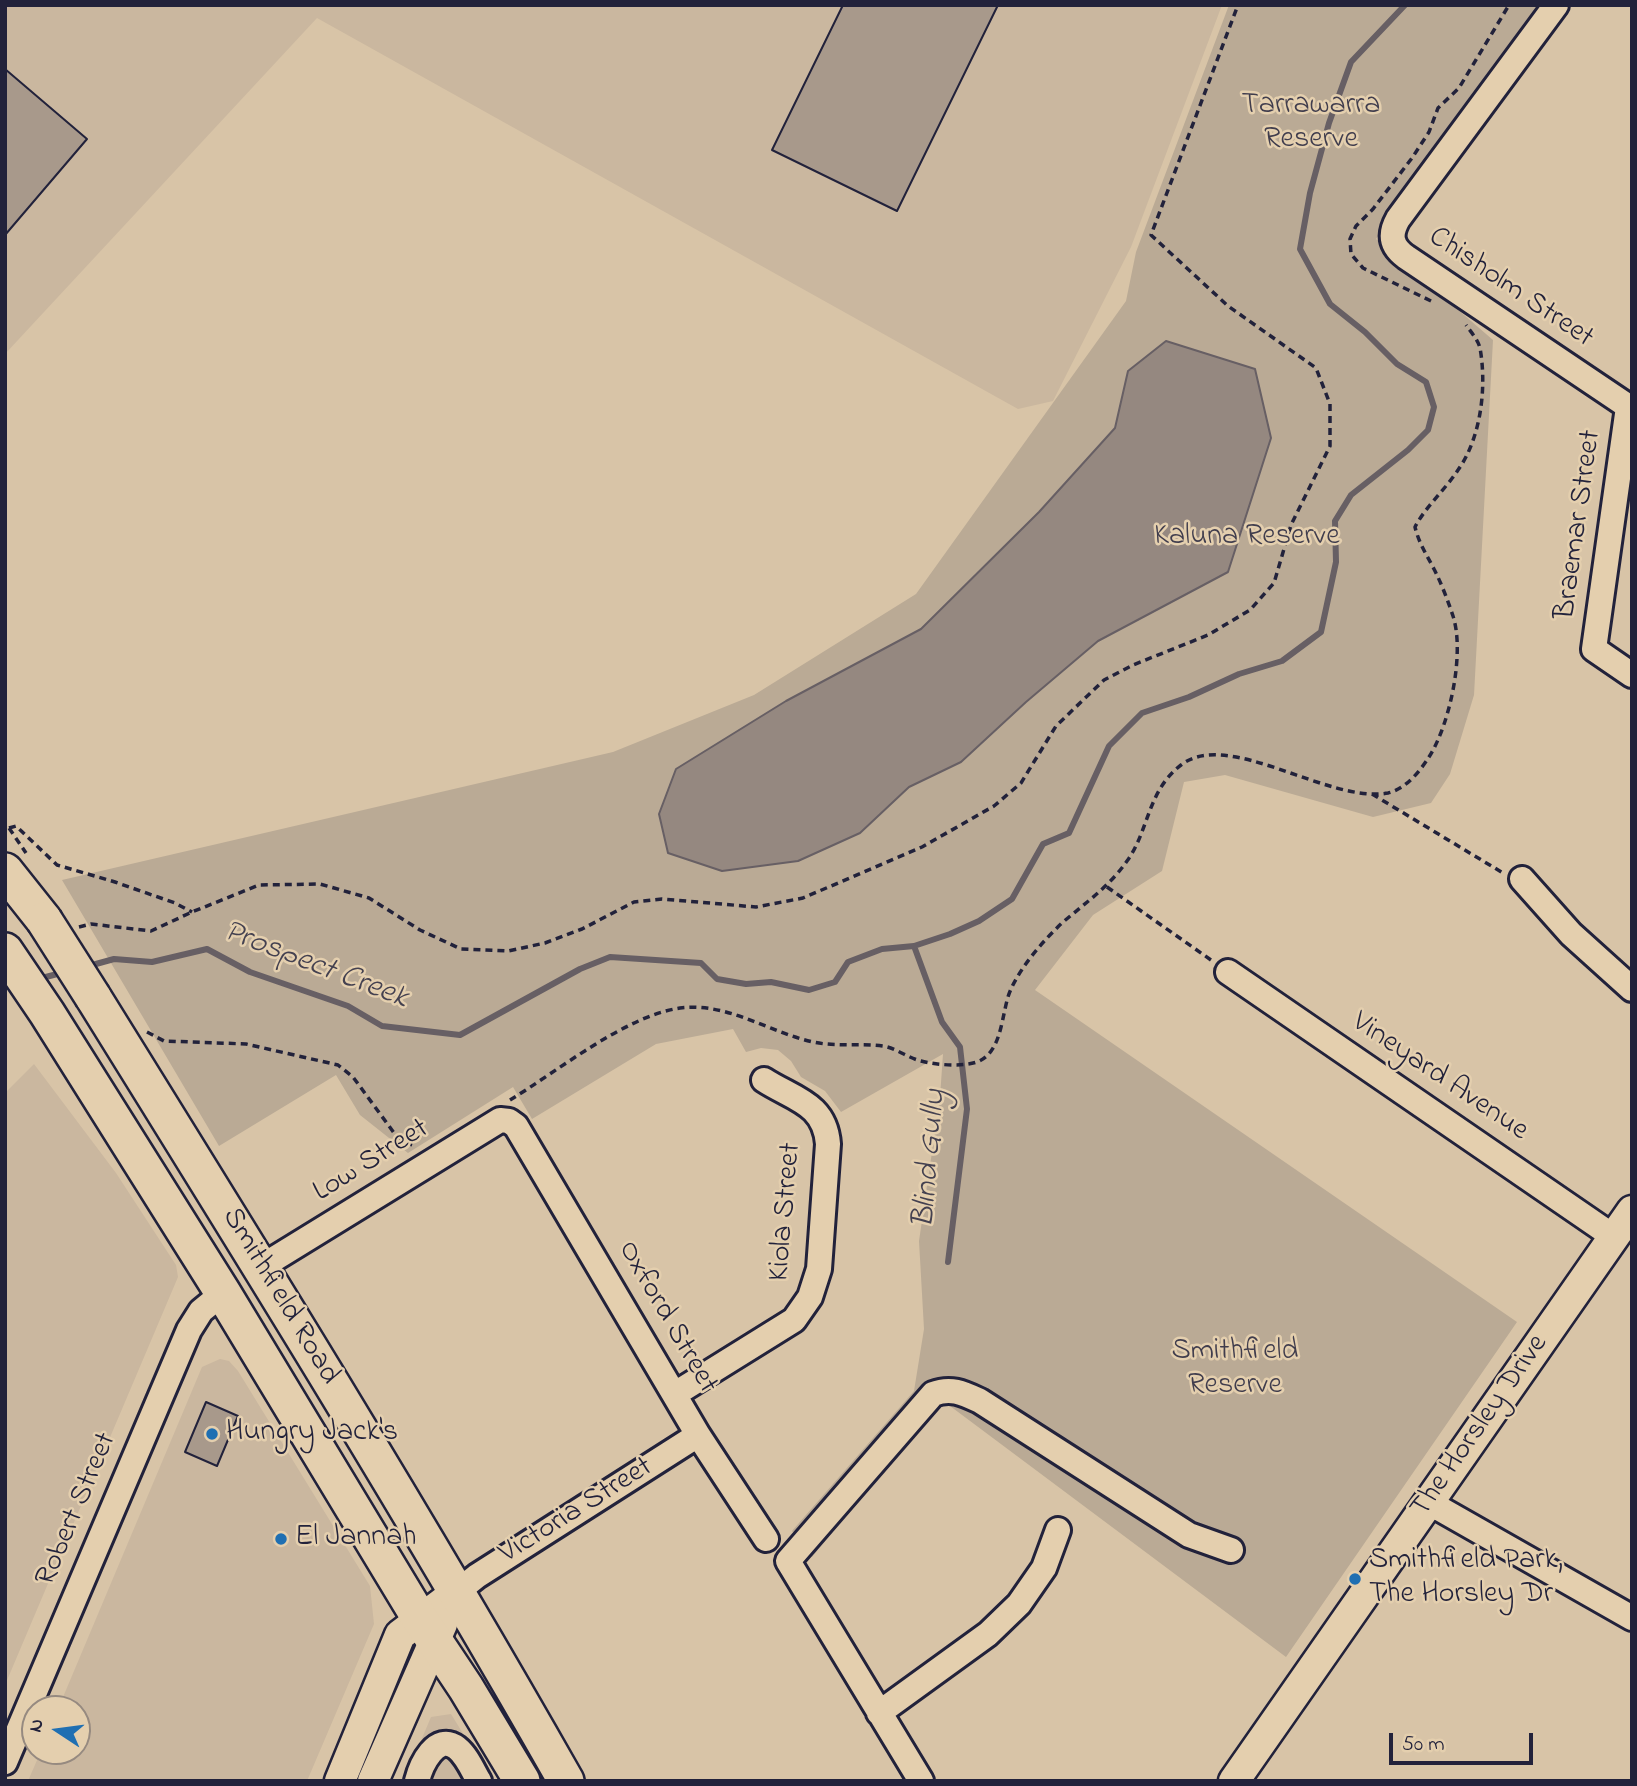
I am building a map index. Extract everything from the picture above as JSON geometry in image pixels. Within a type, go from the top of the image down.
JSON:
[{"type":"highway","name":"Smithfield Road","points":[[5,871],[44,920],[261,1267],[457,1592],[566,1781]]},
{"type":"highway","name":"Smithfield Road","points":[[5,951],[223,1293],[522,1781]]},
{"type":"main road","name":"The Horsley Drive","points":[[1234,1781],[1632,1211]]},
{"type":"main road","name":"Victoria Street","points":[[373,1781],[427,1629],[457,1592]]},
{"type":"main road","name":"Victoria Street","points":[[340,1781],[400,1635],[427,1629]]},
{"type":"street","name":"Chisholm Street","points":[[1556,5],[1398,219],[1392,232],[1392,240],[1406,257],[1630,408]]},
{"type":"street","name":"Braemar Street","points":[[1630,408],[1594,649],[1632,675]]},
{"type":"street","points":[[1522,879],[1571,934],[1632,989]]},
{"type":"street","name":"Vineyard Avenue","points":[[1228,972],[1614,1237]]},
{"type":"street","name":"Kiola Street","points":[[675,1394],[794,1320],[806,1306],[817,1278],[828,1144],[825,1127],[812,1107],[764,1080]]},
{"type":"street","name":"Low Street","points":[[261,1267],[500,1120],[509,1121],[516,1126]]},
{"type":"street","name":"Oxford Street","points":[[516,1126],[698,1435],[766,1539]]},
{"type":"street","name":"Robert Street","points":[[5,1762],[189,1330],[201,1311],[223,1293]]},
{"type":"street","points":[[921,1781],[788,1561],[933,1394],[946,1389],[964,1393],[980,1401],[1189,1535],[1231,1549]]},
{"type":"street","name":"Victoria Street","points":[[457,1592],[477,1576],[698,1435]]},
{"type":"street","points":[[1428,1502],[1632,1618]]},
{"type":"street","points":[[879,1713],[988,1634],[1019,1604],[1044,1568],[1058,1530]]},
{"type":"street","points":[[417,1781],[427,1756],[437,1747],[445,1745],[452,1745],[462,1753],[479,1781]]},
{"type":"path","points":[[78,927],[91,924],[151,931],[259,886],[320,884],[369,898],[420,930],[461,949],[508,951],[545,943],[582,929],[634,902],[662,899],[756,907],[803,898],[922,847],[993,806],[1021,783],[1056,726],[1104,680],[1133,665],[1208,635],[1250,610],[1274,583],[1290,524],[1330,446],[1330,404],[1316,368],[1228,306],[1150,235],[1238,5]]},
{"type":"path","points":[[1432,302],[1363,268],[1351,254],[1350,239],[1356,226],[1373,209],[1412,158],[1429,132],[1438,108],[1460,88],[1509,5]]},
{"type":"path","points":[[500,1104],[630,1024],[681,1008],[727,1011],[816,1043],[886,1046],[922,1061],[959,1064],[979,1062],[989,1052],[999,1034],[1010,990],[1037,950],[1061,924],[1107,887],[1130,858],[1150,806],[1165,781],[1182,763],[1210,754],[1242,758],[1311,782],[1356,792],[1390,793],[1409,783],[1430,756],[1448,710],[1457,664],[1454,620],[1435,571],[1420,545],[1415,527],[1422,513],[1460,468],[1473,441],[1482,396],[1480,345],[1467,326],[1459,320]]},
{"type":"path","points":[[1370,793],[1504,874],[1522,879]]},
{"type":"path","points":[[9,828],[16,826],[57,865],[115,882],[175,903],[192,912]]},
{"type":"path","points":[[1107,887],[1228,972]]},
{"type":"path","points":[[143,1030],[164,1041],[246,1044],[338,1065],[354,1077],[400,1141],[412,1147],[420,1146]]},
{"type":"shaded area","points":[[5,5],[1222,5],[1131,247],[1053,401],[1018,409],[317,18],[5,354]]},
{"type":"shaded area","points":[[1166,341],[1255,369],[1271,438],[1228,572],[1098,641],[961,762],[909,787],[860,833],[798,861],[722,871],[668,853],[659,814],[676,769],[786,701],[921,629],[1039,512],[1115,428],[1128,371]]},
{"type":"shaded area","points":[[34,1064],[116,1173],[176,1265],[178,1277],[5,1685],[5,1093]]},
{"type":"shaded area","points":[[220,1359],[229,1361],[238,1371],[370,1586],[374,1624],[307,1781],[28,1781],[35,1765],[91,1765],[91,1695],[64,1695],[202,1367]]},
{"type":"shaded area","points":[[451,1714],[492,1781],[404,1781],[431,1717]]},
{"type":"green space","points":[[1229,5],[1547,5],[1376,239],[1493,340],[1474,695],[1450,774],[1431,803],[1373,817],[1225,775],[1184,782],[1162,871],[1093,915],[1035,990],[1517,1322],[1286,1657],[942,1400],[812,1557],[792,1531],[914,1391],[924,1329],[919,1241],[940,1097],[943,1054],[841,1112],[825,1091],[801,1077],[791,1061],[778,1050],[761,1048],[746,1052],[733,1029],[656,1044],[532,1119],[513,1087],[408,1153],[360,1115],[336,1075],[219,1146],[62,880],[613,752],[754,695],[916,594],[1126,301],[1136,252]]},
{"type":"building","points":[[843,5],[998,5],[897,211],[772,150]]},
{"type":"building","points":[[5,69],[87,139],[5,235]]},
{"type":"building","name":"Hungry Jack's","points":[[206,1402],[238,1416],[217,1466],[185,1452]]},
{"type":"waterway","name":"Prospect Creek","points":[[85,967],[114,959],[152,962],[207,949],[250,972],[348,1006],[382,1026],[460,1035],[580,969],[610,957],[701,963],[717,979],[746,984],[771,982],[809,990],[835,982],[848,962],[882,949],[914,946],[950,934],[979,921],[1012,899],[1043,844],[1069,833],[1109,746],[1142,713],[1189,697],[1239,674],[1282,661],[1321,632],[1336,562],[1335,521],[1351,495],[1408,450],[1428,430],[1434,407],[1426,382],[1397,364],[1365,332],[1330,304],[1300,249],[1310,193],[1329,123],[1351,62],[1405,5]]},
{"type":"waterway","name":"Blind Gully","points":[[914,946],[942,1022],[960,1047],[967,1109],[948,1262]]},
{"type":"waterway","name":"Prospect Creek","points":[[38,979],[65,972]]},
{"type":"place","name":"Hungry Jack's","points":[[212,1434]]},
{"type":"place","name":"El Jannah","points":[[281,1539]]},
{"type":"place","name":"Smithfield Park, The Horsley Dr","points":[[1355,1579]]},
{"type":"park label","name":"Tarrawarra Reserve","points":[[1311,124]]},
{"type":"park label","name":"Kaluna Reserve","points":[[1247,538]]},
{"type":"park label","name":"Smithfield Reserve","points":[[1235,1370]]}]
